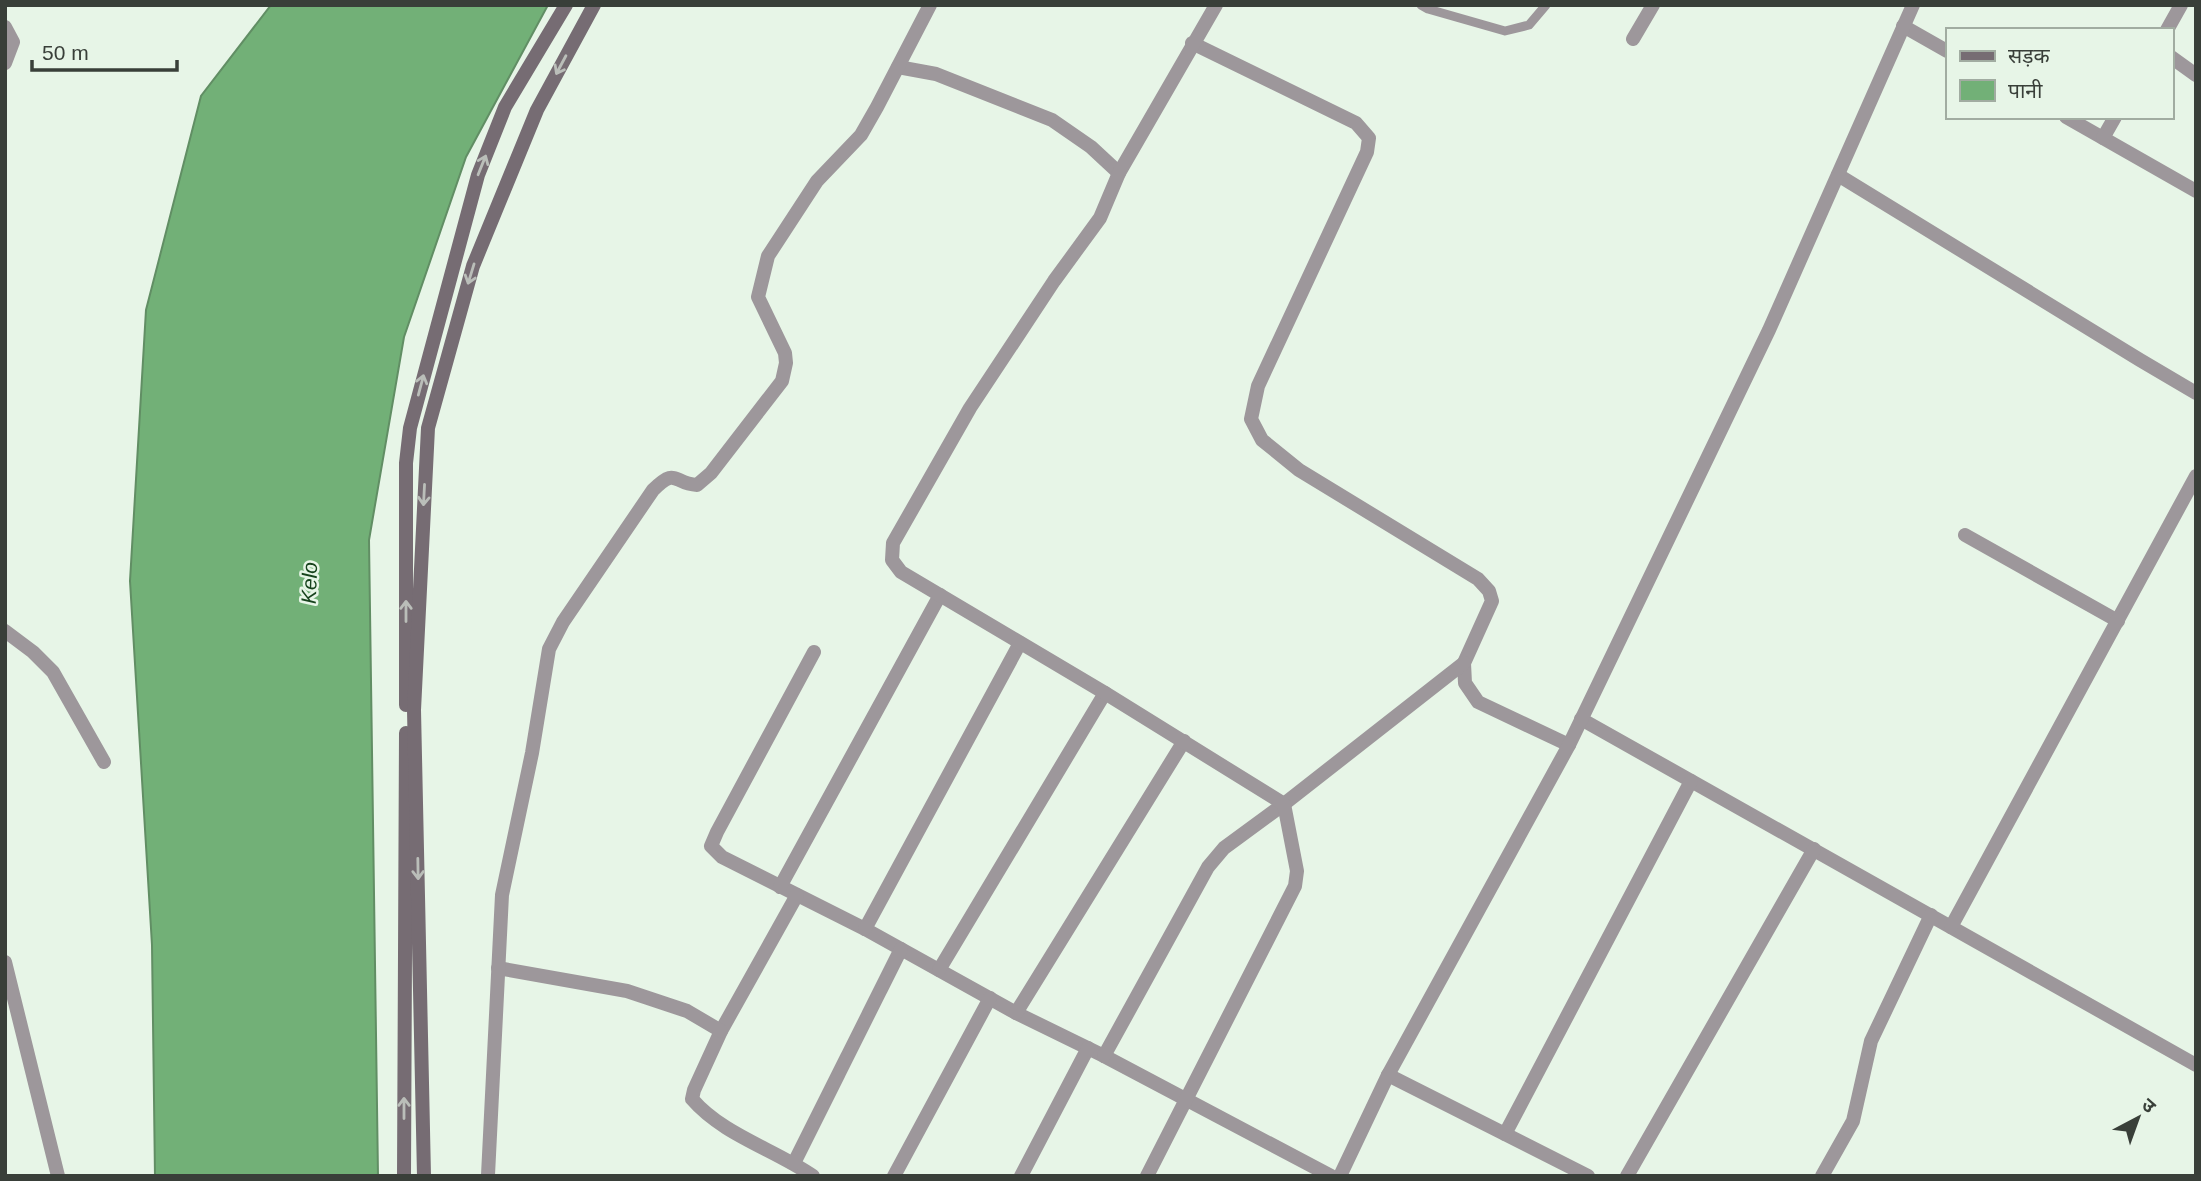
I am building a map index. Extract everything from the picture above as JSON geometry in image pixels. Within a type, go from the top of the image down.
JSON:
[{"type":"street","points":[[404,1176],[406,463],[410,428],[478,174],[505,107],[566,5]]},
{"type":"street","points":[[424,1176],[414,710],[428,428],[473,266],[537,110],[594,5]]},
{"type":"street","points":[[488,1175],[502,895],[532,752],[549,649],[563,622],[653,490],[670,477],[697,485],[710,473],[782,381],[785,353],[758,297],[768,256],[817,181],[861,135],[930,5]]},
{"type":"street","points":[[1147,1176],[1295,886],[1297,870],[1284,804],[1105,693],[901,572],[892,560],[893,543],[970,408],[1054,281],[1100,218],[1119,173],[1216,5]]},
{"type":"street","points":[[1633,39],[1653,5]]},
{"type":"street","points":[[1340,1176],[1388,1074],[1569,745],[1769,330],[1913,5]]},
{"type":"street","points":[[2168,28],[2181,5]]},
{"type":"street","points":[[1903,26],[1946,50]]},
{"type":"street","points":[[5,27],[13,42],[5,63]]},
{"type":"street","points":[[1192,43],[1356,124],[1368,138],[1367,152],[1258,386],[1251,419],[1262,440],[1299,470],[1478,579],[1489,590],[1492,601],[1464,663],[1465,683],[1478,702],[1569,745]]},
{"type":"street","points":[[2173,58],[2196,75]]},
{"type":"street","points":[[898,67],[936,74],[1052,120],[1091,147],[1119,173]]},
{"type":"street","points":[[2070,119],[2196,191]]},
{"type":"street","points":[[2103,138],[2114,119]]},
{"type":"street","points":[[1838,175],[2196,393]]},
{"type":"street","points":[[1951,927],[2196,477]]},
{"type":"street","points":[[1965,535],[2118,621]]},
{"type":"street","points":[[779,887],[940,595]]},
{"type":"street","points":[[5,631],[33,652],[52,672],[104,762]]},
{"type":"street","points":[[865,929],[1020,643]]},
{"type":"street","points":[[814,652],[711,846],[722,857],[865,929],[1016,1013],[1104,1056],[1331,1176]]},
{"type":"street","points":[[1104,1056],[1208,867],[1224,848],[1464,663]]},
{"type":"street","points":[[939,970],[1105,693]]},
{"type":"street","points":[[1581,719],[2196,1065]]},
{"type":"street","points":[[1016,1013],[1184,741]]},
{"type":"street","points":[[1505,1134],[1691,781]]},
{"type":"street","points":[[1627,1176],[1814,849]]},
{"type":"street","points":[[797,895],[721,1031],[692,1099],[715,1121],[813,1176]]},
{"type":"street","points":[[1822,1176],[1853,1121],[1871,1041],[1931,915]]},
{"type":"street","points":[[794,1163],[901,949]]},
{"type":"street","points":[[5,962],[58,1176]]},
{"type":"street","points":[[498,968],[627,991],[688,1011],[721,1031]]},
{"type":"street","points":[[894,1176],[990,998]]},
{"type":"street","points":[[1021,1176],[1088,1048]]},
{"type":"street","points":[[1388,1074],[1588,1176]]},
{"type":"lane","points":[[1421,5],[1504,31],[1529,25],[1546,5]]},
{"type":"water","name":"Kelo","points":[[271,5],[548,5],[466,157],[404,337],[369,540],[378,1176],[155,1176],[152,945],[130,581],[146,310],[201,96]]}]
